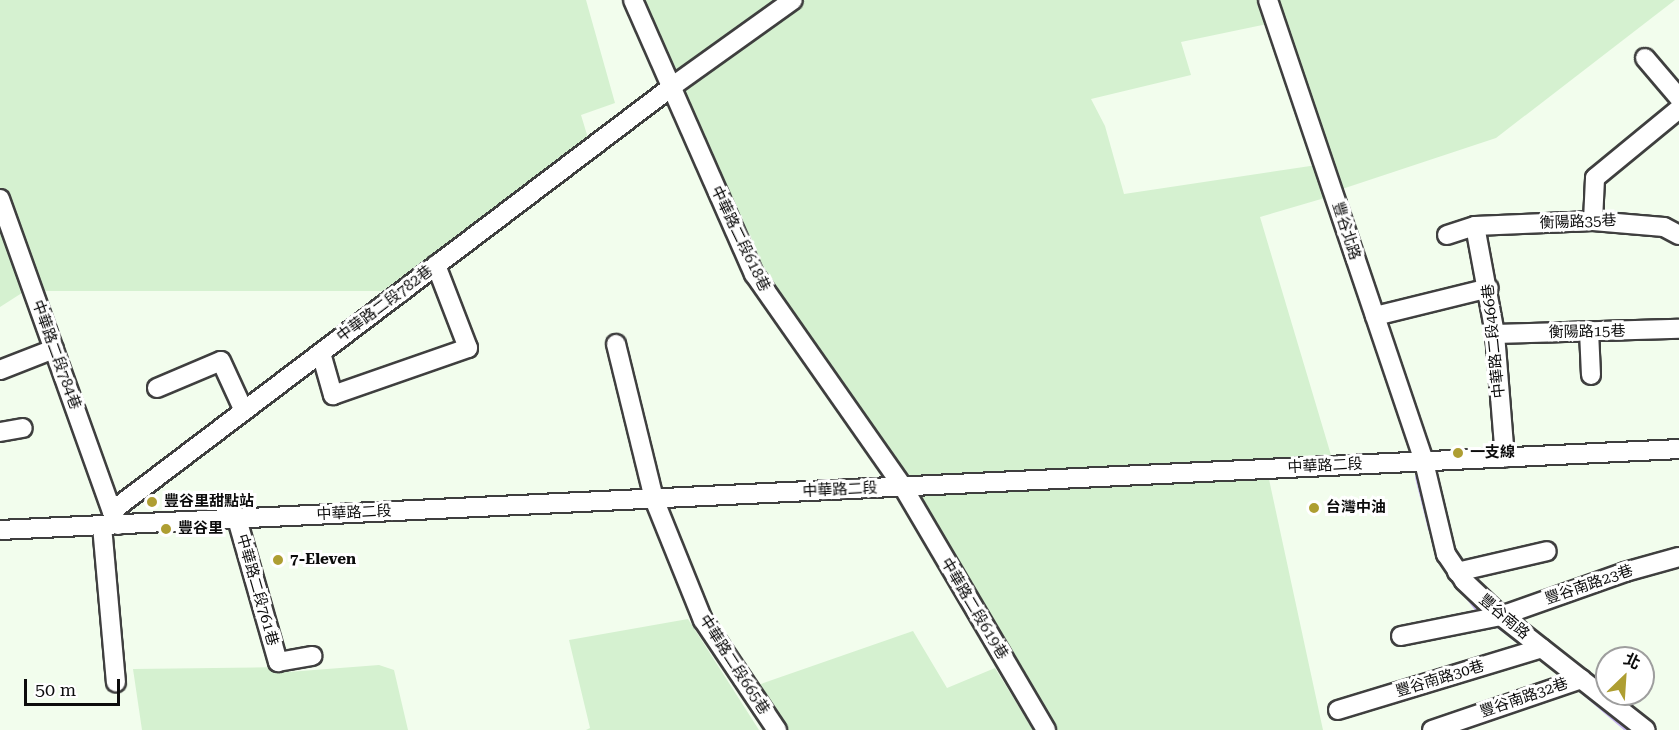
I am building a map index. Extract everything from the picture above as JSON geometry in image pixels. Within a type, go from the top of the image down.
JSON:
[{"type":"street","name":"中華路二段618巷","points":[[633,0],[754,274],[903,487]]},
{"type":"street","name":"中華路二段782巷","points":[[111,520],[244,411],[670,88],[793,0]]},
{"type":"street","name":"豐谷北路","points":[[1268,0],[1425,462]]},
{"type":"street","points":[[1645,58],[1679,98]]},
{"type":"street","points":[[1593,221],[1595,178],[1679,109]]},
{"type":"street","name":"中華路二段784巷","points":[[0,199],[54,349],[111,520],[116,682]]},
{"type":"street","name":"衡陽路35巷","points":[[1447,236],[1475,226],[1593,221],[1664,227],[1679,235]]},
{"type":"street","name":"中華路二段466巷","points":[[1475,226],[1489,288],[1506,458]]},
{"type":"street","points":[[321,353],[333,395],[468,348],[436,265]]},
{"type":"street","points":[[1375,316],[1489,288]]},
{"type":"street","name":"衡陽路15巷","points":[[1495,334],[1679,329]]},
{"type":"street","points":[[1589,332],[1592,375]]},
{"type":"street","name":"中華路二段665巷","points":[[616,344],[654,499],[703,620],[777,730]]},
{"type":"street","points":[[0,370],[54,349]]},
{"type":"street","points":[[156,388],[221,361],[244,411]]},
{"type":"street","points":[[0,432],[23,428]]},
{"type":"street","name":"中華路二段","points":[[0,531],[111,520],[237,519],[1679,449]]},
{"type":"street","name":"豐谷南路","points":[[1425,462],[1446,554],[1457,572],[1500,616],[1646,730]]},
{"type":"street","name":"中華路二段619巷","points":[[903,487],[1046,730]]},
{"type":"street","name":"中華路二段761巷","points":[[237,519],[278,662],[312,656]]},
{"type":"street","points":[[1457,572],[1547,551]]},
{"type":"street","name":"豐谷南路23巷","points":[[1401,636],[1500,616],[1625,572],[1679,557]]},
{"type":"street","name":"豐谷南路30巷","points":[[1338,710],[1542,648]]},
{"type":"street","name":"豐谷南路32巷","points":[[1432,730],[1582,679]]},
{"type":"green space","points":[[0,0],[586,0],[615,103],[581,115],[591,148],[390,291],[25,291],[0,307]]},
{"type":"green space","points":[[633,0],[1264,0],[1272,23],[1181,42],[1191,75],[1091,99],[1105,126],[1124,194],[1317,165],[1328,197],[1260,217],[1331,455],[1267,470],[1323,730],[1046,730],[922,523],[773,305]]},
{"type":"green space","points":[[1268,0],[1675,0],[1496,138],[1333,192]]},
{"type":"green space","points":[[688,619],[759,730],[586,730],[590,728],[569,640]]},
{"type":"green space","points":[[913,631],[947,688],[995,668],[1033,730],[789,730],[758,685]]},
{"type":"green space","points":[[379,665],[394,670],[408,730],[142,730],[133,669],[286,667],[288,672]]},
{"type":"waterway","points":[[1417,477],[1430,529]]},
{"type":"waterway","points":[[1461,589],[1478,611]]},
{"type":"waterway","points":[[1495,624],[1515,639]]},
{"type":"waterway","points":[[1580,690],[1627,730]]},
{"type":"place","name":"一支線","points":[[1458,453]]},
{"type":"place","name":"豐谷里甜點站","points":[[152,502]]},
{"type":"place","name":"台灣中油","points":[[1314,508]]},
{"type":"place","name":"豐谷里","points":[[166,529]]},
{"type":"place","name":"7-Eleven","points":[[278,560]]}]
